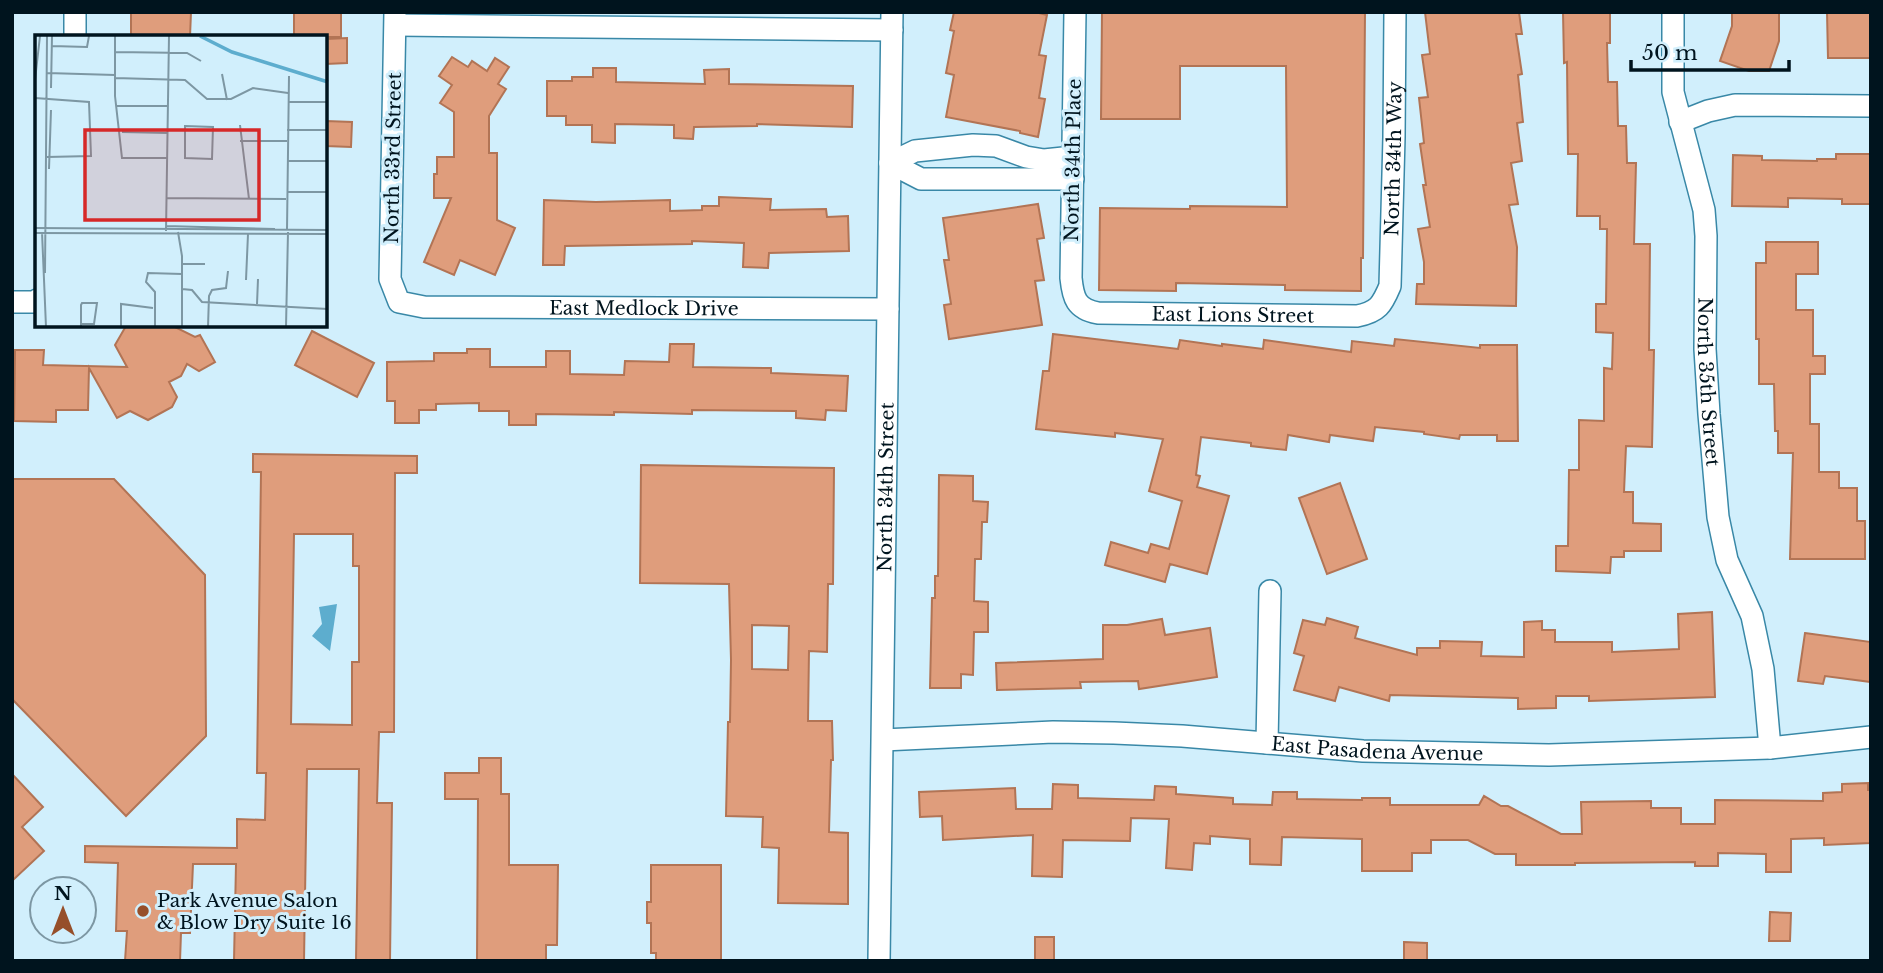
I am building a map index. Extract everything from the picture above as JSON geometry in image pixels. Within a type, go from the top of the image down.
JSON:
[{"type":"street","points":[[75,12],[75,35]]},
{"type":"street","name":"North 34th Place","points":[[1075,12],[1071,278],[1072,292],[1079,306]]},
{"type":"street","name":"North 34th Way","points":[[1383,302],[1390,286],[1395,12]]},
{"type":"street","name":"North 35th Street","points":[[1673,12],[1673,92],[1703,210],[1706,236],[1705,349],[1718,517],[1727,559],[1752,616],[1763,669],[1770,748]]},
{"type":"street","points":[[396,19],[892,21]]},
{"type":"street","name":"North 33rd Street","points":[[396,19],[390,279],[399,302]]},
{"type":"street","name":"North 34th Street","points":[[879,961],[892,21]]},
{"type":"street","points":[[1680,122],[1708,111],[1735,105],[1871,106]]},
{"type":"street","points":[[890,163],[915,151],[972,145],[996,146],[1026,157],[1073,168]]},
{"type":"street","points":[[972,145],[972,180]]},
{"type":"street","points":[[890,163],[921,179],[972,180],[1073,168]]},
{"type":"street","points":[[12,302],[35,300]]},
{"type":"street","name":"East Medlock Drive","points":[[399,302],[424,307],[888,309]]},
{"type":"street","name":"East Lions Street","points":[[1079,306],[1098,313],[1357,316],[1371,313],[1383,302]]},
{"type":"street","points":[[1267,744],[1270,591]]},
{"type":"street","name":"East Pasadena Avenue","points":[[883,740],[1053,732],[1182,736],[1363,751],[1549,755],[1770,748],[1871,737]]},
{"type":"water","points":[[337,604],[330,651],[312,636],[322,624],[319,607]]},
{"type":"building","points":[[131,12],[191,12],[190,35],[131,35]]},
{"type":"building","points":[[294,12],[341,12],[341,37],[294,35]]},
{"type":"building","points":[[954,12],[1035,12],[1047,15],[1039,55],[1046,56],[1039,98],[1045,99],[1038,137],[946,117],[954,75],[946,73],[954,31],[950,30]]},
{"type":"building","points":[[1102,12],[1365,12],[1361,291],[1285,290],[1285,285],[1176,283],[1176,291],[1099,290],[1100,208],[1287,207],[1286,66],[1180,66],[1180,119],[1101,119]]},
{"type":"building","points":[[1425,12],[1519,12],[1522,34],[1516,34],[1522,74],[1518,75],[1523,122],[1517,123],[1522,161],[1511,163],[1518,204],[1509,205],[1517,247],[1516,306],[1416,304],[1417,284],[1424,284],[1424,262],[1418,229],[1430,227],[1420,144],[1424,143],[1419,98],[1428,97],[1422,55],[1430,54]]},
{"type":"building","points":[[1563,12],[1610,12],[1610,43],[1607,43],[1608,82],[1617,82],[1618,126],[1626,126],[1627,163],[1636,163],[1634,244],[1650,244],[1649,350],[1654,350],[1652,447],[1626,446],[1624,492],[1633,492],[1633,523],[1661,524],[1661,551],[1624,551],[1624,557],[1611,557],[1610,573],[1556,571],[1556,546],[1568,546],[1569,470],[1579,470],[1579,420],[1604,421],[1604,368],[1612,369],[1613,333],[1596,332],[1596,304],[1606,304],[1607,229],[1600,229],[1600,216],[1577,216],[1578,154],[1568,154],[1567,62],[1564,63]]},
{"type":"building","points":[[1732,12],[1779,12],[1779,41],[1769,71],[1749,71],[1720,61],[1732,26]]},
{"type":"building","points":[[1827,12],[1871,12],[1871,58],[1828,58]]},
{"type":"building","points":[[347,38],[347,63],[327,64],[327,39]]},
{"type":"building","points":[[452,57],[468,67],[472,61],[487,71],[495,58],[509,67],[498,84],[506,89],[489,116],[489,153],[497,153],[497,220],[515,228],[495,275],[460,260],[454,275],[424,262],[451,198],[434,198],[434,174],[437,174],[437,157],[454,157],[454,112],[440,103],[452,85],[439,76]]},
{"type":"building","points":[[593,68],[616,68],[616,82],[705,84],[704,70],[729,69],[729,84],[853,86],[852,127],[757,124],[694,127],[693,139],[674,138],[674,125],[615,124],[615,143],[592,142],[592,125],[566,125],[566,116],[547,116],[547,81],[572,81],[572,77],[593,77]]},
{"type":"building","points":[[327,121],[352,122],[351,147],[327,146]]},
{"type":"building","points":[[1836,154],[1871,154],[1871,204],[1842,204],[1842,199],[1788,198],[1788,207],[1732,206],[1733,155],[1762,156],[1762,160],[1817,161],[1836,159]]},
{"type":"building","points":[[719,197],[771,199],[770,210],[826,209],[827,217],[848,216],[849,251],[769,253],[768,268],[743,267],[744,243],[692,241],[692,244],[565,246],[564,265],[543,265],[544,200],[670,200],[670,211],[702,210],[702,206],[719,206]]},
{"type":"building","points":[[1038,204],[1044,238],[1037,239],[1044,280],[1035,281],[1042,325],[949,339],[944,305],[951,304],[944,260],[949,260],[943,218]]},
{"type":"building","points":[[1766,242],[1818,242],[1818,274],[1796,274],[1796,310],[1813,310],[1813,356],[1825,356],[1825,374],[1810,374],[1810,424],[1819,424],[1819,472],[1839,472],[1839,488],[1857,488],[1857,521],[1865,521],[1865,559],[1790,559],[1793,453],[1778,453],[1774,384],[1759,384],[1756,263],[1766,263]]},
{"type":"building","points":[[125,327],[175,327],[195,337],[200,335],[215,362],[199,371],[187,364],[181,376],[169,382],[177,397],[172,407],[148,420],[130,411],[117,418],[89,368],[88,410],[56,410],[56,422],[14,421],[15,350],[44,350],[43,365],[127,367],[115,345]]},
{"type":"building","points":[[312,331],[374,363],[357,397],[295,365]]},
{"type":"building","points":[[1053,334],[1178,349],[1180,340],[1263,349],[1264,340],[1351,352],[1352,341],[1394,346],[1395,339],[1480,348],[1480,345],[1517,345],[1518,441],[1497,441],[1497,435],[1460,435],[1459,439],[1375,427],[1373,441],[1330,435],[1329,442],[1288,435],[1286,450],[1201,437],[1196,475],[1200,476],[1197,487],[1229,496],[1207,574],[1170,564],[1165,582],[1105,565],[1111,542],[1148,553],[1151,544],[1169,549],[1182,501],[1149,491],[1163,439],[1115,433],[1115,437],[1036,429],[1043,371],[1049,371]]},
{"type":"building","points":[[670,344],[694,344],[693,367],[771,368],[771,373],[848,376],[846,411],[826,410],[825,420],[796,418],[796,411],[692,410],[692,414],[536,414],[536,425],[509,425],[509,411],[479,411],[479,403],[436,404],[436,410],[419,410],[419,423],[395,423],[395,401],[387,401],[387,362],[434,361],[434,353],[467,353],[467,349],[490,349],[490,367],[546,367],[546,351],[570,351],[570,374],[624,375],[625,361],[669,362]]},
{"type":"building","points":[[253,454],[417,456],[417,473],[395,473],[394,732],[379,732],[377,803],[392,803],[390,961],[356,961],[359,769],[307,769],[304,961],[234,961],[236,864],[193,864],[190,933],[181,933],[180,961],[125,961],[127,931],[116,931],[118,863],[85,862],[85,846],[237,848],[237,819],[265,820],[266,773],[257,773],[261,472],[253,472]],"holes":[[[294,534],[353,534],[353,566],[359,566],[359,662],[352,662],[352,725],[291,724]]]},
{"type":"building","points":[[641,465],[834,468],[833,584],[828,584],[827,652],[809,651],[808,721],[832,721],[829,832],[848,833],[848,904],[778,903],[779,848],[762,847],[763,817],[726,816],[731,660],[729,584],[640,583]],"holes":[[[752,625],[789,626],[788,670],[752,669]]]},
{"type":"building","points":[[939,475],[973,476],[973,501],[988,502],[987,522],[982,522],[981,559],[975,559],[974,601],[988,602],[988,632],[974,632],[973,675],[961,674],[961,688],[930,688],[932,598],[935,598],[935,576],[938,576]]},
{"type":"building","points":[[12,479],[114,479],[205,575],[206,736],[126,816],[12,699]]},
{"type":"building","points":[[1340,483],[1367,559],[1327,574],[1299,498]]},
{"type":"building","points":[[1712,612],[1715,697],[1589,701],[1589,696],[1556,696],[1556,708],[1518,709],[1518,698],[1390,695],[1389,701],[1339,687],[1335,701],[1294,690],[1304,656],[1294,653],[1303,620],[1325,625],[1327,618],[1358,627],[1355,638],[1417,655],[1417,648],[1440,648],[1440,641],[1482,642],[1481,656],[1524,657],[1524,622],[1542,621],[1542,630],[1555,630],[1555,642],[1612,642],[1612,652],[1679,649],[1678,614]]},
{"type":"building","points":[[1162,619],[1165,635],[1210,628],[1217,677],[1139,689],[1138,681],[1080,682],[1081,688],[997,690],[996,663],[1103,659],[1103,625],[1127,625]]},
{"type":"building","points":[[1805,633],[1871,642],[1871,682],[1825,676],[1823,684],[1798,681]]},
{"type":"building","points":[[479,758],[501,758],[501,794],[509,794],[509,865],[558,865],[557,945],[546,945],[546,961],[477,961],[478,799],[445,799],[445,773],[479,773]]},
{"type":"building","points":[[12,774],[43,807],[22,827],[44,851],[12,881]]},
{"type":"building","points":[[1868,783],[1868,790],[1871,790],[1871,843],[1824,845],[1824,838],[1791,839],[1791,872],[1766,872],[1766,854],[1718,853],[1718,866],[1695,866],[1695,862],[1516,865],[1516,854],[1495,854],[1468,840],[1431,840],[1431,853],[1412,853],[1412,871],[1362,871],[1362,839],[1282,837],[1281,865],[1250,864],[1250,839],[1210,836],[1210,844],[1194,843],[1192,870],[1166,868],[1169,819],[1131,818],[1130,841],[1063,840],[1062,877],[1032,876],[1033,835],[943,840],[942,816],[920,817],[919,792],[1015,788],[1016,809],[1052,809],[1053,784],[1078,785],[1078,798],[1154,800],[1155,786],[1176,787],[1176,794],[1233,798],[1233,804],[1272,805],[1273,792],[1297,792],[1297,799],[1390,798],[1390,805],[1479,805],[1484,796],[1561,834],[1582,834],[1581,802],[1651,801],[1651,808],[1681,808],[1681,824],[1715,824],[1715,800],[1823,801],[1823,793],[1842,792],[1842,784]]},
{"type":"building","points":[[651,865],[721,865],[721,961],[656,961],[656,953],[651,953],[651,923],[647,923],[647,902],[651,902]]},
{"type":"building","points":[[1770,912],[1791,913],[1790,941],[1769,941]]},
{"type":"building","points":[[1035,937],[1054,937],[1054,961],[1035,961]]},
{"type":"building","points":[[1404,942],[1427,943],[1427,961],[1404,961]]},
{"type":"place","name":"Park Avenue Salon & Blow Dry Suite 16","points":[[143,911]]}]
